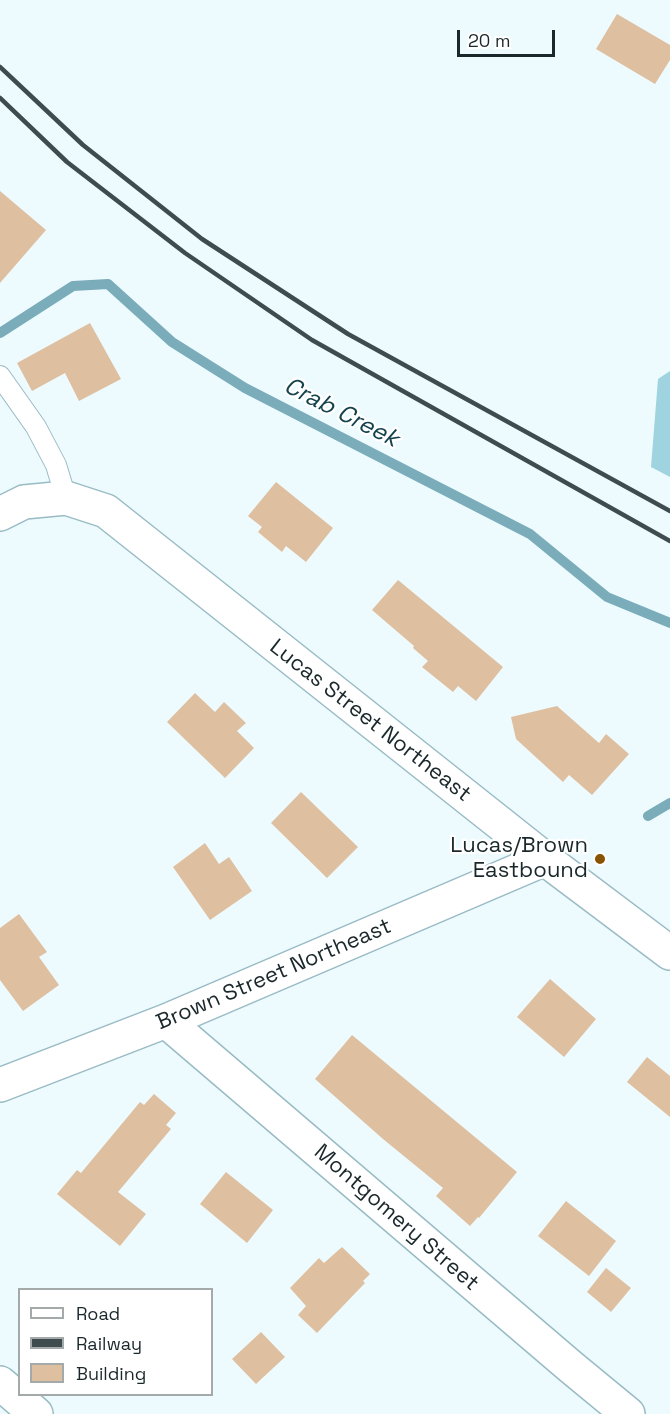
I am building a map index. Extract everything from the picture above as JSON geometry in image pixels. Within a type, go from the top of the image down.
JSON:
[{"type":"street","points":[[0,514],[24,502],[66,498]]},
{"type":"street","name":"Lucas Street Northeast","points":[[66,498],[106,511],[545,859],[670,952]]},
{"type":"street","name":"Brown Street Northeast","points":[[0,1084],[166,1021],[545,859]]},
{"type":"street","name":"Montgomery Street","points":[[166,1021],[628,1414]]},
{"type":"street","points":[[0,1383],[36,1414]]},
{"type":"lane","points":[[0,376],[6,396],[36,427],[51,456],[66,498]]},
{"type":"shaded area","points":[[670,371],[670,477],[651,467],[658,379]]},
{"type":"building","points":[[617,14],[670,45],[670,60],[655,84],[596,49]]},
{"type":"building","points":[[0,191],[46,230],[0,283]]},
{"type":"building","points":[[90,323],[121,379],[79,401],[65,373],[32,391],[17,363]]},
{"type":"building","points":[[276,482],[333,528],[306,562],[286,546],[282,552],[258,532],[262,527],[248,516]]},
{"type":"building","points":[[398,580],[503,667],[476,701],[458,686],[453,692],[422,667],[428,661],[372,610]]},
{"type":"building","points":[[195,693],[215,712],[224,702],[246,723],[237,731],[254,748],[225,778],[167,722]]},
{"type":"building","points":[[557,706],[599,743],[606,734],[629,754],[592,795],[569,775],[563,782],[516,739],[511,717]]},
{"type":"building","points":[[301,792],[358,847],[327,878],[271,823]]},
{"type":"building","points":[[205,843],[219,864],[229,857],[252,891],[210,920],[173,867]]},
{"type":"building","points":[[19,914],[47,952],[39,957],[59,985],[23,1011],[0,980],[0,928]]},
{"type":"building","points":[[550,979],[596,1019],[564,1057],[517,1017]]},
{"type":"building","points":[[352,1035],[517,1172],[470,1226],[436,1196],[443,1188],[315,1079]]},
{"type":"building","points":[[647,1057],[670,1076],[670,1117],[627,1082]]},
{"type":"building","points":[[154,1094],[176,1113],[166,1125],[171,1129],[118,1192],[146,1214],[120,1246],[57,1194],[77,1170],[81,1173],[140,1102],[144,1105]]},
{"type":"building","points":[[226,1172],[273,1210],[247,1243],[200,1204]]},
{"type":"building","points":[[566,1201],[616,1241],[589,1276],[538,1236]]},
{"type":"building","points":[[342,1247],[370,1274],[363,1281],[365,1283],[317,1333],[298,1315],[306,1306],[290,1288],[319,1258],[324,1263]]},
{"type":"building","points":[[606,1268],[631,1288],[611,1312],[587,1292]]},
{"type":"building","points":[[261,1332],[285,1357],[256,1384],[232,1359]]},
{"type":"waterway","name":"Crab Creek","points":[[0,333],[73,286],[108,284],[172,342],[245,388],[530,534],[607,597],[670,623]]},
{"type":"waterway","points":[[648,816],[670,803]]},
{"type":"railway","points":[[0,67],[83,145],[202,239],[348,334],[670,511]]},
{"type":"railway","points":[[0,98],[67,162],[185,253],[312,340],[670,541]]},
{"type":"place","name":"Lucas/Brown Eastbound","points":[[600,859]]}]
